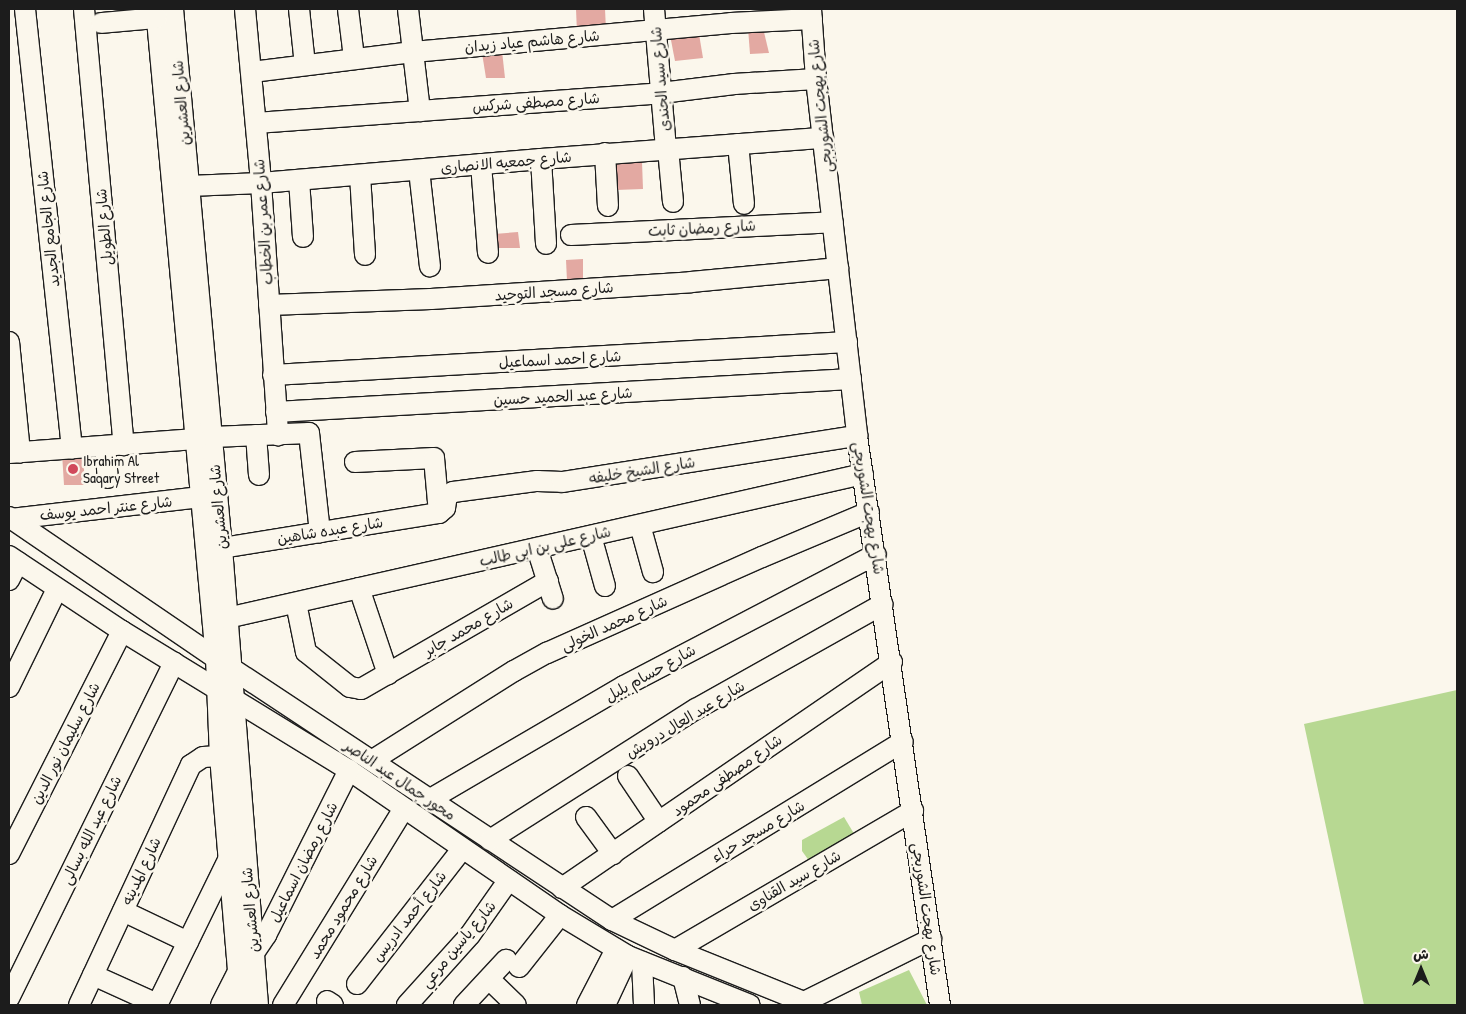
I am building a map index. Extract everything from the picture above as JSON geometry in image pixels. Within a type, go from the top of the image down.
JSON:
[{"type":"street","name":"شارع الجامع الجديد","points":[[25,9],[72,448]]},
{"type":"street","name":"شارع الطويل","points":[[84,9],[115,445],[108,478]]},
{"type":"street","name":"شارع عمر بن الخطاب","points":[[245,9],[261,183],[278,435]]},
{"type":"street","points":[[299,9],[305,65]]},
{"type":"street","points":[[348,9],[354,58]]},
{"type":"street","points":[[408,9],[420,111]]},
{"type":"street","name":"شارع سيد الجندى","points":[[654,9],[673,202]]},
{"type":"street","points":[[101,23],[162,12]]},
{"type":"street","name":"شارع العشرين","points":[[162,12],[189,186],[203,438],[201,497],[224,663]]},
{"type":"street","name":"شارع العشرين","points":[[162,12],[203,438],[222,548],[227,618],[220,756],[241,1005]]},
{"type":"street","name":"شارع هاشم عياد زيدان","points":[[252,72],[354,58],[811,14]]},
{"type":"street","name":"شارع بهجت الشوربجى","points":[[811,14],[816,79],[858,436],[940,1005]]},
{"type":"street","name":"شارع مصطفى شركس","points":[[256,123],[661,93],[734,84],[816,79]]},
{"type":"street","name":"شارع جمعيه الانصارى","points":[[189,186],[261,183],[541,159],[823,138]]},
{"type":"street","points":[[738,144],[744,204]]},
{"type":"street","points":[[605,154],[608,206]]},
{"type":"street","points":[[541,159],[546,244]]},
{"type":"street","points":[[481,164],[488,253]]},
{"type":"street","points":[[419,170],[430,266]]},
{"type":"street","points":[[360,175],[365,255]]},
{"type":"street","points":[[299,180],[303,237]]},
{"type":"street","name":"شارع رمضان ثابت","points":[[571,235],[833,222]]},
{"type":"street","name":"شارع مسجد التوحيد","points":[[269,305],[470,296],[691,282],[838,268]]},
{"type":"street","points":[[9,342],[15,452],[203,438],[309,433],[320,532]]},
{"type":"street","name":"شارع احمد اسماعيل","points":[[273,375],[847,342]]},
{"type":"street","name":"شارع عبد الحميد حسين","points":[[276,412],[851,379]]},
{"type":"street","points":[[256,435],[259,475]]},
{"type":"street","name":"شارع الشيخ خليفه","points":[[439,513],[445,508],[447,496],[453,492],[537,481],[562,482],[858,436]]},
{"type":"street","points":[[355,462],[434,458],[439,513]]},
{"type":"street","name":"شارع على بن ابى طالب","points":[[227,618],[863,474]]},
{"type":"street","name":"شارع عنتر احمد يوسف","points":[[10,518],[201,497]]},
{"type":"street","name":"شارع محمد الخولى","points":[[373,760],[514,671],[547,653],[753,560],[869,512]]},
{"type":"street","name":"شارع عبده شاهين","points":[[222,548],[439,513]]},
{"type":"street","name":"محور جمال عبد الناصر","points":[[10,518],[224,663],[612,920],[675,950],[808,1004]]},
{"type":"street","points":[[640,525],[653,572]]},
{"type":"street","points":[[591,536],[605,586]]},
{"type":"street","name":"شارع محمد جابر","points":[[296,603],[306,652],[350,687],[361,689],[551,590],[537,548]]},
{"type":"street","name":"شارع حسام بلبل","points":[[430,800],[624,686],[876,554]]},
{"type":"street","points":[[9,580],[13,559]]},
{"type":"street","name":"محور جمال عبد الناصر","points":[[13,559],[122,631],[350,770],[508,882],[560,915],[629,956],[683,977],[723,999],[750,1005]]},
{"type":"street","points":[[359,588],[388,674]]},
{"type":"street","points":[[9,687],[56,589]]},
{"type":"street","name":"شارع عبد العال درويش","points":[[490,840],[696,710],[883,604]]},
{"type":"street","name":"شارع سليمان نور الدين","points":[[9,854],[122,631]]},
{"type":"street","name":"شارع عبد الله بسالى","points":[[9,998],[174,662]]},
{"type":"street","name":"شارع مصطفى محمود","points":[[562,888],[892,662]]},
{"type":"street","name":"شارع العشرين","points":[[224,693],[254,953],[258,1005]]},
{"type":"street","name":"شارع مسجد حراء","points":[[612,920],[903,742]]},
{"type":"street","name":"شارع المدينه","points":[[79,1005],[191,764],[203,757],[220,756]]},
{"type":"street","name":"شارع رمضان اسماعيل","points":[[254,953],[266,936],[350,770]]},
{"type":"street","points":[[628,776],[659,822]]},
{"type":"street","name":"شارع محمود محمد","points":[[283,1005],[404,808]]},
{"type":"street","name":"شارع سيد القناوى","points":[[675,950],[913,811]]},
{"type":"street","points":[[586,817],[613,854]]},
{"type":"street","name":"شارع أحمد ادريس","points":[[357,984],[462,849]]},
{"type":"street","points":[[93,975],[157,1004],[228,860]]},
{"type":"street","name":"شارع ياسين مرعي","points":[[407,1005],[470,935],[508,882]]},
{"type":"street","points":[[123,911],[188,942]]},
{"type":"street","points":[[464,1005],[489,979],[513,964],[560,915]]},
{"type":"street","points":[[808,1004],[931,939]]},
{"type":"street","points":[[587,1005],[629,956]]},
{"type":"street","points":[[605,1005],[629,956]]},
{"type":"street","points":[[629,956],[644,1005]]},
{"type":"street","points":[[221,1005],[238,971]]},
{"type":"street","points":[[683,977],[690,1005]]},
{"type":"street","points":[[489,979],[516,1005]]},
{"type":"green space","points":[[1457,690],[1457,1005],[1364,1005],[1304,724]]},
{"type":"green space","points":[[844,817],[856,837],[815,869],[802,851],[802,840]]},
{"type":"green space","points":[[909,970],[927,1005],[862,1005],[859,992]]},
{"type":"building","points":[[576,9],[605,9],[606,30],[577,33]]},
{"type":"building","points":[[748,28],[763,28],[769,53],[750,54]]},
{"type":"building","points":[[699,34],[703,58],[675,61],[670,35]]},
{"type":"building","points":[[502,51],[505,78],[486,78],[482,53]]},
{"type":"building","points":[[615,162],[642,162],[643,189],[616,190]]},
{"type":"building","points":[[518,232],[520,248],[495,248],[494,234]]},
{"type":"building","points":[[583,259],[583,280],[567,281],[566,260]]},
{"type":"building","name":"Ibrahim Al Saqary Street","points":[[83,452],[85,485],[64,485],[62,453]]},
{"type":"place","name":"Ibrahim Al Saqary Street","points":[[73,469]]}]
